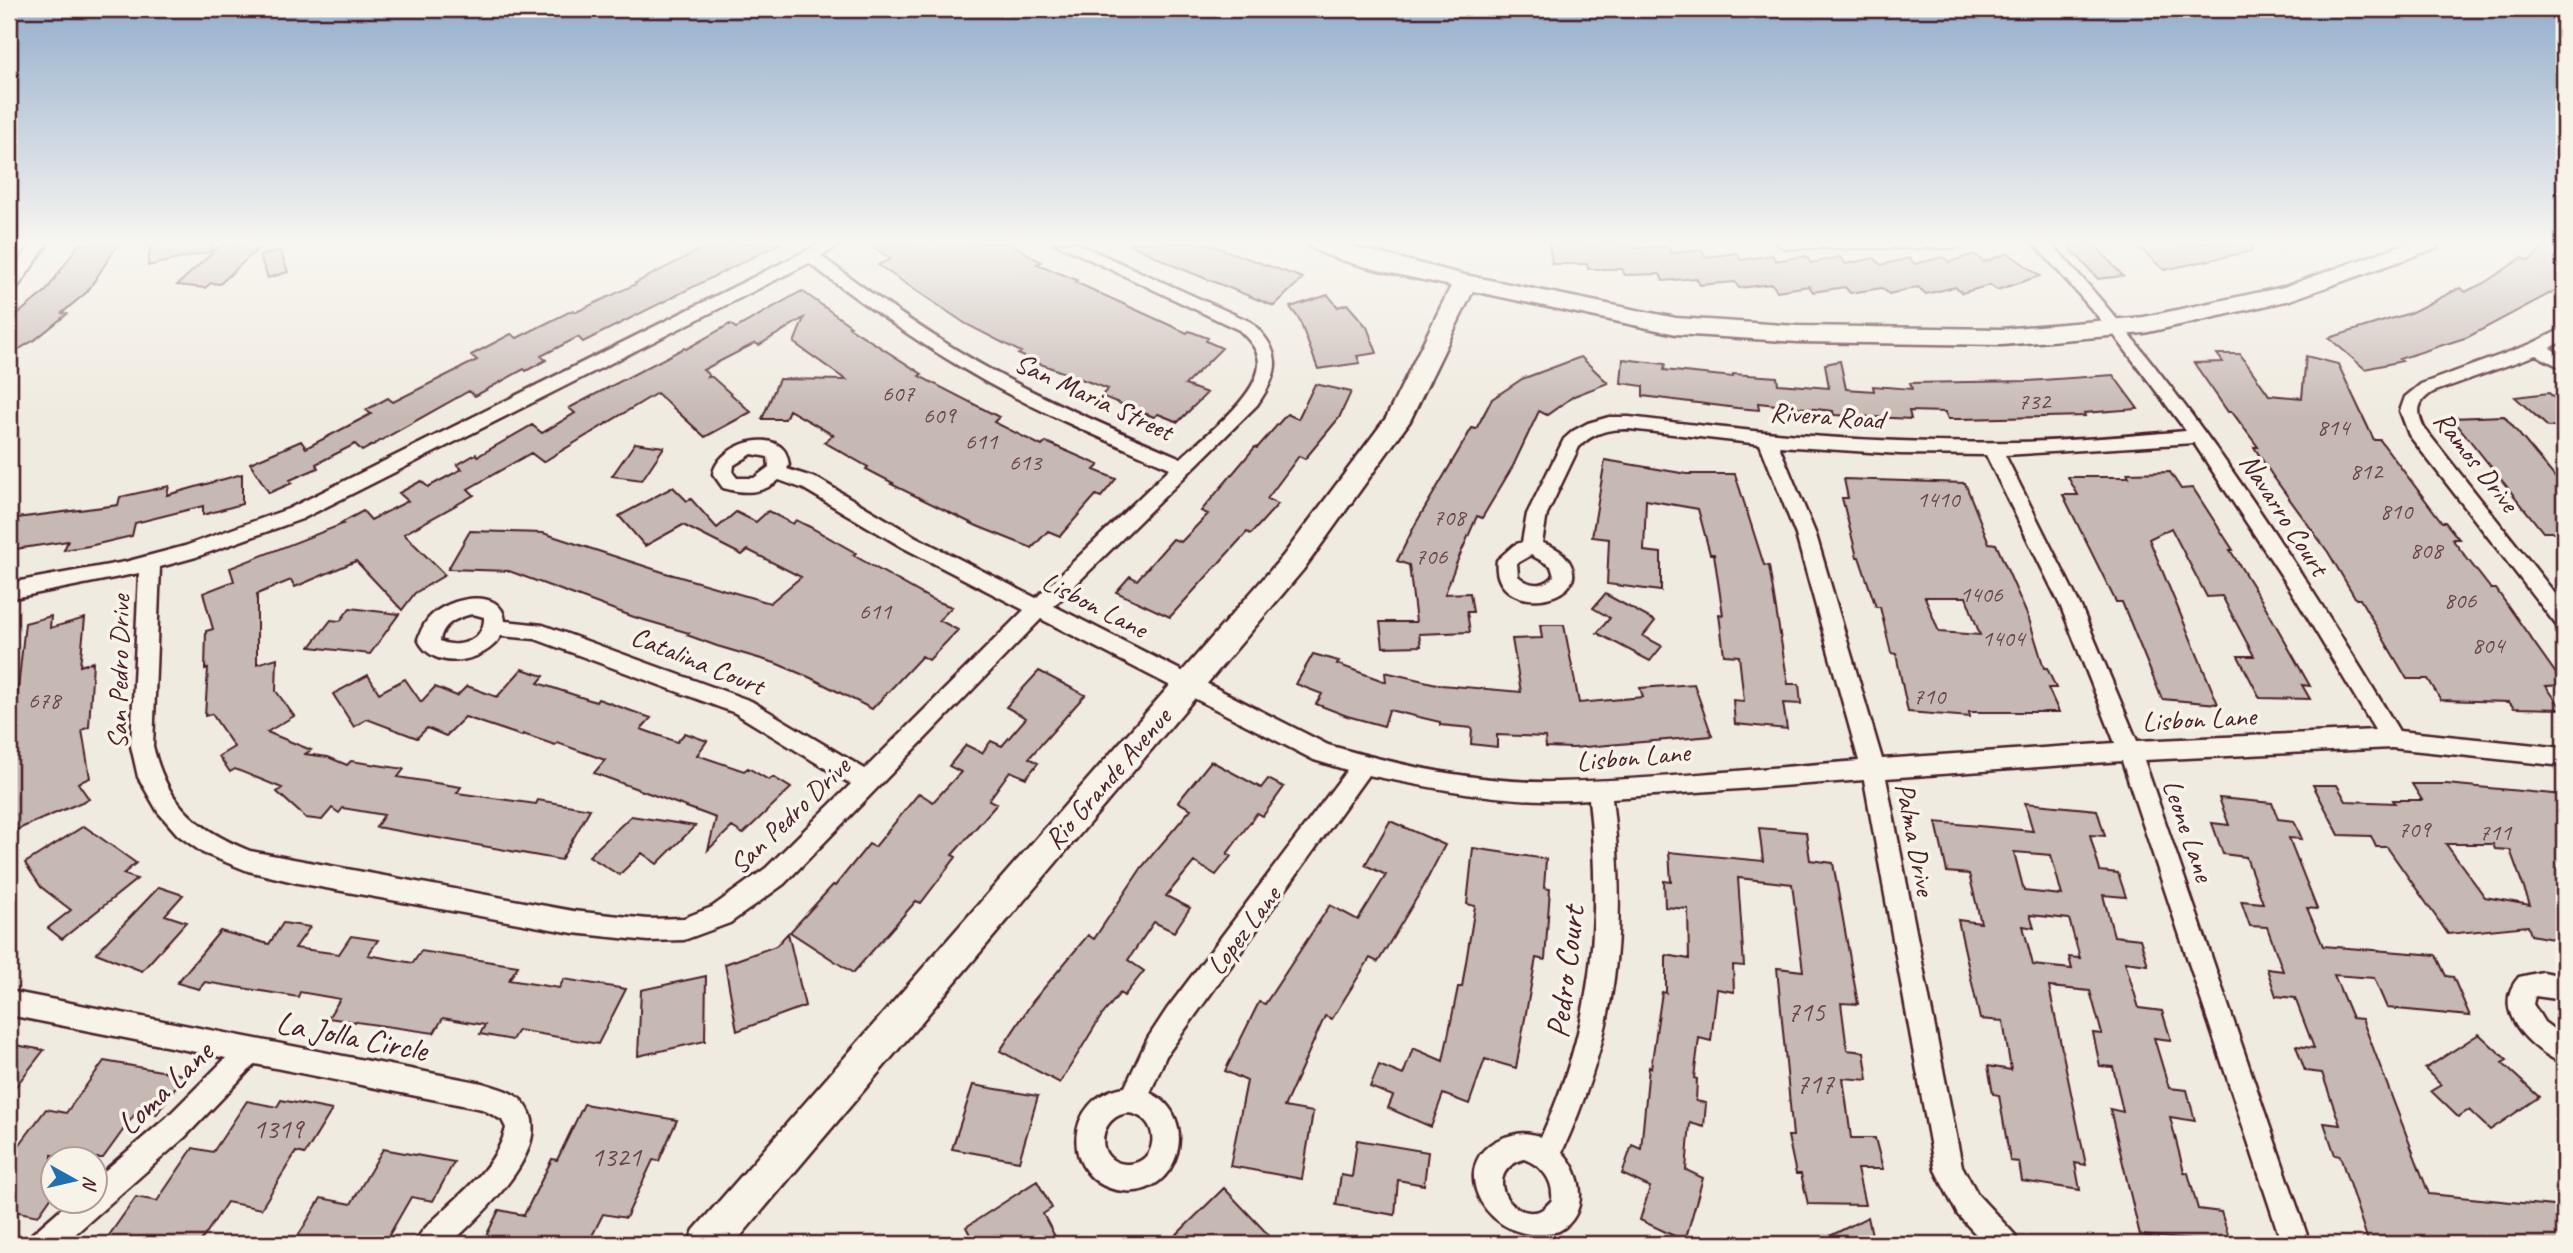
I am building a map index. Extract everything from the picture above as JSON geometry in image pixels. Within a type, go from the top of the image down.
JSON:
[{"type":"street","name":"San Pedro Drive","points":[[9,591],[149,562],[248,533],[347,490],[720,301]]},
{"type":"street","name":"San Maria Street","points":[[873,301],[978,370],[1060,412],[1182,466]]},
{"type":"street","name":"San Pedro Drive","points":[[149,562],[142,746],[149,776],[166,805],[186,828],[211,846],[248,861],[573,922],[648,930],[684,929],[721,915],[775,876],[1038,609],[1251,401],[1263,384],[1269,368],[1266,352],[1259,338],[1245,327],[1190,301]]},
{"type":"street","name":"Rio Grande Avenue","points":[[708,1244],[1293,563],[1397,421],[1455,301]]},
{"type":"street","points":[[1558,301],[1676,326],[1798,334],[2002,337],[2118,328],[2248,301]]},
{"type":"street","name":"Navarro Court","points":[[2094,301],[2118,328],[2245,500],[2327,629],[2392,739]]},
{"type":"street","name":"Ramos Drive","points":[[2564,332],[2537,348],[2427,388],[2415,395],[2409,405],[2408,416],[2416,431],[2564,620]]},
{"type":"street","points":[[2537,348],[2564,363]]},
{"type":"street","name":"Rivera Road","points":[[1531,548],[1537,514],[1571,444],[1580,435],[1609,423],[1893,448],[1992,449],[2199,436]]},
{"type":"street","name":"Palma Drive","points":[[1767,439],[1817,571],[1873,769],[1949,1170],[1968,1205],[2004,1244]]},
{"type":"street","name":"Leone Lane","points":[[1992,449],[2067,597],[2130,751],[2296,1244]]},
{"type":"street","name":"Lisbon Lane","points":[[777,472],[811,484],[909,542],[1322,753],[1363,765],[1473,786],[1556,792],[1600,790],[2130,751],[2392,739],[2564,757]]},
{"type":"street","name":"Catalina Court","points":[[495,628],[536,631],[743,707],[867,782]]},
{"type":"street","name":"Lopez Lane","points":[[1133,1100],[1157,1047],[1176,1018],[1363,765]]},
{"type":"street","name":"Pedro Court","points":[[1547,1154],[1565,1119],[1588,1057],[1606,963],[1609,878],[1600,790]]},
{"type":"street","points":[[2564,988],[2550,984],[2528,986],[2521,992],[2519,1001],[2530,1026],[2542,1038],[2564,1051]]},
{"type":"street","name":"La Jolla Circle","points":[[9,1003],[482,1096],[505,1104],[517,1116],[520,1133],[511,1156],[490,1184],[429,1244]]},
{"type":"street","name":"Loma Lane","points":[[108,1188],[198,1108],[250,1051]]},
{"type":"street","name":"Loma Lane","points":[[42,1244],[77,1214]]},
{"type":"building","points":[[33,301],[76,301],[62,313],[67,314],[36,339],[9,355],[9,321]]},
{"type":"building","points":[[599,301],[664,301],[583,342],[578,337],[541,356],[546,360],[526,371],[524,369],[475,396],[469,391],[362,451],[355,444],[316,464],[318,468],[290,480],[292,483],[269,493],[250,463],[301,441],[306,448],[371,414],[366,410],[388,398],[393,402],[477,360],[471,355],[511,334],[517,338],[573,310],[576,312]]},
{"type":"building","points":[[783,301],[817,301],[851,326],[849,327],[922,374],[919,376],[999,417],[994,422],[1042,446],[1046,442],[1099,465],[1094,470],[1116,479],[1101,497],[1096,495],[1060,536],[1048,531],[1032,548],[977,526],[891,484],[893,483],[824,442],[833,435],[789,410],[785,419],[762,419],[779,379],[846,380],[794,343],[804,318],[759,345],[755,343],[703,370],[709,375],[707,377],[712,377],[751,412],[705,437],[657,393],[543,462],[531,453],[468,489],[474,495],[404,534],[445,575],[415,593],[402,610],[356,561],[295,587],[291,580],[257,594],[257,664],[277,658],[276,691],[294,716],[267,732],[311,750],[305,754],[328,757],[347,765],[351,761],[404,769],[398,777],[461,787],[457,793],[536,804],[538,800],[590,809],[561,860],[376,827],[384,815],[343,808],[339,813],[332,808],[322,820],[306,818],[277,792],[282,788],[235,769],[230,772],[219,756],[234,747],[212,714],[205,716],[208,668],[205,669],[206,631],[213,629],[203,593],[234,581],[230,568],[343,524],[341,523],[363,511],[371,520],[408,501],[399,493],[421,481],[428,487],[462,469],[457,465],[532,425],[542,433],[575,413],[569,408],[730,324],[736,328]]},
{"type":"building","points":[[932,301],[1118,301],[1187,333],[1189,331],[1208,338],[1206,341],[1222,348],[1185,385],[1207,393],[1178,422],[1158,414],[1154,417],[1101,396],[1108,389],[1018,354],[1021,352],[966,324]]},
{"type":"building","points":[[1263,301],[1279,301],[1274,306]]},
{"type":"building","points":[[1308,301],[1333,301],[1338,307],[1347,304],[1367,327],[1377,353],[1357,356],[1360,363],[1318,369],[1299,319],[1290,307]]},
{"type":"building","points":[[2433,301],[2535,301],[2468,337],[2399,359],[2402,361],[2365,369],[2329,338],[2410,313]]},
{"type":"building","points":[[2217,354],[2240,354],[2269,395],[2302,398],[2306,356],[2338,364],[2374,440],[2380,440],[2442,522],[2445,522],[2459,539],[2452,539],[2491,589],[2496,589],[2564,685],[2546,686],[2562,709],[2514,708],[2509,702],[2441,700],[2428,679],[2407,679],[2360,599],[2356,599],[2328,552],[2254,447],[2258,447],[2232,412],[2228,412],[2194,363],[2223,362]]},
{"type":"building","points":[[1581,357],[1608,383],[1574,396],[1547,415],[1539,411],[1513,466],[1482,518],[1477,516],[1456,564],[1445,594],[1470,593],[1473,612],[1467,612],[1470,632],[1419,634],[1421,646],[1383,647],[1380,622],[1416,622],[1409,565],[1397,561],[1416,523],[1472,428],[1476,429],[1492,399],[1522,379]]},
{"type":"building","points":[[1623,359],[1665,364],[1664,370],[1733,377],[1733,374],[1777,377],[1778,384],[1829,388],[1825,364],[1840,361],[1846,389],[1874,391],[1873,386],[1912,389],[1910,383],[2028,381],[2113,375],[2138,409],[2084,413],[2085,416],[1961,419],[1948,419],[1945,412],[1909,411],[1911,419],[1834,415],[1833,411],[1758,403],[1759,410],[1737,408],[1643,396],[1643,386],[1621,383]]},
{"type":"building","points":[[1315,384],[1351,392],[1339,418],[1305,459],[1299,456],[1267,499],[1278,504],[1251,534],[1247,532],[1170,617],[1116,592],[1130,576],[1137,580],[1173,539],[1181,542],[1208,514],[1201,511],[1255,447],[1257,448],[1287,414],[1298,419]]},
{"type":"building","points":[[2549,393],[2564,407],[2564,425],[2548,427],[2515,397]]},
{"type":"building","points":[[2504,416],[2564,488],[2564,532],[2543,532],[2452,418]]},
{"type":"building","points":[[635,443],[664,447],[642,480],[612,476]]},
{"type":"building","points":[[1605,460],[1687,474],[1735,474],[1764,565],[1769,566],[1788,684],[1799,684],[1801,704],[1783,703],[1787,729],[1735,724],[1733,700],[1744,701],[1739,656],[1724,655],[1719,614],[1723,615],[1714,554],[1710,554],[1698,509],[1646,500],[1644,551],[1661,553],[1661,591],[1607,584],[1609,539],[1592,537]]},
{"type":"building","points":[[2170,472],[2181,489],[2193,488],[2233,550],[2230,550],[2310,686],[2302,685],[2310,699],[2260,698],[2238,656],[2254,656],[2222,596],[2207,597],[2171,528],[2149,539],[2218,704],[2162,699],[2122,602],[2116,602],[2063,495],[2078,495],[2068,477],[2129,477],[2127,473]]},
{"type":"building","points":[[242,474],[242,504],[203,515],[203,506],[135,523],[132,536],[89,546],[64,550],[68,541],[9,550],[9,519],[118,505],[120,497],[169,486],[167,495]]},
{"type":"building","points":[[1844,479],[1965,483],[1989,543],[1996,544],[2029,619],[2044,668],[2047,668],[2056,688],[2048,688],[2059,712],[1969,712],[1970,717],[1908,712],[1896,654],[1891,653],[1880,607],[1876,607],[1857,557],[1842,498],[1848,498]],"holes":[[[1925,597],[1966,597],[1980,635],[1939,632]]]},
{"type":"building","points":[[673,487],[687,501],[691,499],[717,528],[736,512],[756,522],[768,511],[793,524],[796,520],[810,527],[931,599],[952,607],[939,620],[958,630],[929,660],[922,656],[872,709],[775,663],[717,646],[687,635],[689,633],[634,617],[509,571],[448,569],[470,531],[543,533],[672,575],[670,574],[770,603],[801,577],[748,550],[742,555],[683,525],[645,546],[619,516]]},
{"type":"building","points":[[1605,594],[1655,621],[1643,636],[1662,646],[1650,661],[1597,633],[1610,618],[1593,608]]},
{"type":"building","points":[[350,608],[399,614],[370,654],[310,647],[331,620],[340,621]]},
{"type":"building","points":[[51,616],[50,628],[85,618],[80,666],[93,662],[89,727],[82,730],[90,778],[78,783],[89,799],[9,833],[9,774],[25,623]]},
{"type":"building","points":[[1540,625],[1564,625],[1579,703],[1643,697],[1640,688],[1694,684],[1712,736],[1573,748],[1546,747],[1545,737],[1497,735],[1497,747],[1471,744],[1472,728],[1440,725],[1440,722],[1389,710],[1384,726],[1316,704],[1322,694],[1296,684],[1313,654],[1339,661],[1337,664],[1386,682],[1385,672],[1441,685],[1521,692],[1512,639],[1542,638]]},
{"type":"building","points":[[522,669],[544,676],[538,683],[596,702],[598,699],[651,718],[641,729],[677,742],[685,733],[707,741],[697,755],[744,771],[748,768],[769,780],[773,777],[791,788],[743,834],[732,827],[708,850],[716,818],[594,773],[605,760],[558,743],[555,745],[523,734],[522,736],[465,717],[446,736],[427,728],[417,738],[367,719],[354,727],[333,694],[368,675],[379,693],[405,679],[421,702],[435,687],[457,696],[467,686],[497,697]]},
{"type":"building","points":[[1039,671],[1085,695],[1029,758],[1038,763],[1026,778],[1010,771],[989,800],[997,804],[952,855],[956,857],[921,903],[916,901],[853,973],[790,932],[833,885],[835,886],[869,844],[875,847],[919,793],[933,802],[961,772],[949,766],[966,745],[982,753],[991,741],[1002,746],[1026,718],[1006,707]]},
{"type":"building","points":[[1211,761],[1261,788],[1268,779],[1284,787],[1263,816],[1257,813],[1227,854],[1231,856],[1216,875],[1194,862],[1166,896],[1190,908],[1174,932],[1154,922],[1128,960],[1144,971],[1124,996],[1120,993],[1100,1018],[1060,1083],[1000,1051],[1033,1001],[1088,935],[1094,939],[1142,867],[1191,809],[1178,802]]},
{"type":"building","points":[[2412,784],[2446,784],[2564,795],[2564,941],[2531,935],[2528,926],[2448,934],[2387,847],[2376,847],[2371,836],[2339,835],[2313,785],[2337,785],[2346,801],[2395,803],[2393,800],[2422,800]],"holes":[[[2446,844],[2493,844],[2495,849],[2510,850],[2530,905],[2485,897]]]},
{"type":"building","points":[[2219,798],[2272,803],[2278,819],[2294,821],[2302,839],[2289,838],[2317,909],[2307,908],[2323,946],[2436,955],[2446,976],[2453,977],[2470,1016],[2387,1008],[2374,978],[2334,975],[2352,1018],[2362,1019],[2429,1194],[2564,1207],[2564,1244],[2369,1244],[2340,1156],[2335,1155],[2324,1123],[2340,1125],[2322,1073],[2305,1071],[2296,1046],[2314,1048],[2295,998],[2276,996],[2267,969],[2283,971],[2267,927],[2250,926],[2241,901],[2263,903],[2246,857],[2223,854],[2212,823],[2229,825]]},
{"type":"building","points":[[2025,803],[2097,810],[2105,836],[2090,835],[2100,871],[2118,873],[2126,897],[2103,895],[2114,936],[2140,939],[2148,965],[2125,962],[2139,1008],[2162,1011],[2171,1040],[2154,1038],[2169,1088],[2187,1090],[2195,1121],[2170,1117],[2184,1172],[2188,1173],[2198,1209],[2221,1212],[2231,1244],[2140,1235],[2110,1109],[2123,1112],[2113,1067],[2100,1066],[2093,1033],[2102,1034],[2090,991],[2049,987],[2086,1165],[2075,1163],[2080,1190],[2022,1181],[2019,1162],[2010,1161],[1999,1095],[1993,1094],[1988,1066],[2011,1070],[2003,1021],[1980,1019],[1958,920],[1981,923],[1969,874],[1947,872],[1936,822],[2033,831]],"holes":[[[2014,852],[2051,855],[2062,895],[2024,891]],[[2030,915],[2069,919],[2080,958],[2069,957],[2072,969],[2033,965],[2023,926],[2034,928]]]},
{"type":"building","points":[[631,816],[695,826],[657,864],[642,853],[619,875],[589,856]]},
{"type":"building","points":[[1390,821],[1445,845],[1378,962],[1370,958],[1332,1019],[1325,1016],[1284,1107],[1313,1112],[1302,1179],[1230,1166],[1247,1081],[1225,1071],[1259,1002],[1265,1004],[1330,905],[1358,920],[1386,875],[1365,865]]},
{"type":"building","points":[[84,826],[136,863],[123,874],[137,879],[62,939],[48,928],[71,910],[41,887],[25,863]]},
{"type":"building","points":[[1759,828],[1806,832],[1810,860],[1833,863],[1858,1004],[1841,1003],[1847,1050],[1864,1052],[1868,1080],[1843,1078],[1851,1138],[1875,1138],[1883,1169],[1857,1169],[1865,1205],[1808,1204],[1801,1174],[1796,1174],[1788,1136],[1793,1136],[1777,968],[1803,971],[1792,884],[1738,878],[1744,966],[1733,965],[1734,992],[1717,989],[1711,1041],[1699,1038],[1694,1078],[1697,1079],[1696,1101],[1706,1103],[1704,1127],[1690,1123],[1686,1170],[1703,1178],[1685,1241],[1640,1220],[1650,1187],[1622,1174],[1632,1145],[1641,1149],[1649,1067],[1651,1068],[1662,992],[1666,993],[1666,955],[1689,959],[1688,909],[1665,907],[1664,881],[1671,882],[1669,852],[1763,861]]},
{"type":"building","points":[[1473,848],[1546,859],[1544,888],[1550,889],[1545,960],[1536,958],[1516,1068],[1485,1059],[1469,1104],[1443,1094],[1431,1127],[1388,1108],[1393,1096],[1370,1087],[1379,1065],[1403,1075],[1413,1048],[1443,1061],[1458,987],[1462,987],[1475,906],[1467,904]]},
{"type":"building","points":[[159,887],[183,895],[165,915],[186,922],[142,971],[96,953]]},
{"type":"building","points":[[283,923],[310,927],[295,948],[339,954],[351,936],[378,940],[368,955],[413,963],[421,951],[518,966],[509,980],[559,988],[564,979],[626,989],[598,1044],[518,1030],[512,1040],[480,1034],[485,1025],[443,1018],[434,1033],[328,1018],[340,999],[300,992],[298,997],[205,982],[199,989],[177,983],[220,931],[269,944]]},
{"type":"building","points":[[788,933],[805,1006],[737,1031],[725,964],[776,946]]},
{"type":"building","points":[[706,976],[705,1041],[638,1056],[641,990]]},
{"type":"building","points":[[2479,1034],[2507,1060],[2502,1063],[2539,1097],[2490,1130],[2469,1110],[2458,1117],[2431,1091],[2441,1085],[2425,1069]]},
{"type":"building","points":[[9,1044],[44,1050],[9,1095]]},
{"type":"building","points":[[104,1061],[184,1075],[156,1115],[137,1111],[108,1151],[108,1144],[38,1144],[39,1214],[38,1216],[9,1210],[9,1159],[46,1109],[66,1113]]},
{"type":"building","points":[[973,1085],[1038,1096],[1019,1161],[952,1149]]},
{"type":"building","points":[[281,1100],[332,1110],[305,1154],[296,1152],[261,1209],[227,1202],[199,1244],[120,1244],[105,1241],[136,1197],[157,1201],[193,1148],[213,1152],[247,1101],[277,1107]]},
{"type":"building","points":[[584,1104],[677,1120],[659,1161],[653,1160],[626,1218],[603,1214],[588,1244],[482,1244],[499,1210],[524,1215],[552,1159],[557,1160]]},
{"type":"building","points":[[1357,1140],[1428,1152],[1424,1185],[1398,1180],[1395,1215],[1336,1205],[1341,1175],[1352,1177]]},
{"type":"building","points":[[383,1149],[454,1162],[433,1201],[411,1197],[384,1244],[310,1244],[295,1241],[321,1198],[351,1204]]},
{"type":"building","points":[[1037,1181],[1052,1208],[1043,1214],[1059,1244],[975,1244],[966,1227]]},
{"type":"building","points":[[1224,1188],[1277,1244],[1167,1244]]},
{"type":"building","points":[[1868,1217],[1874,1244],[1814,1244]]}]
